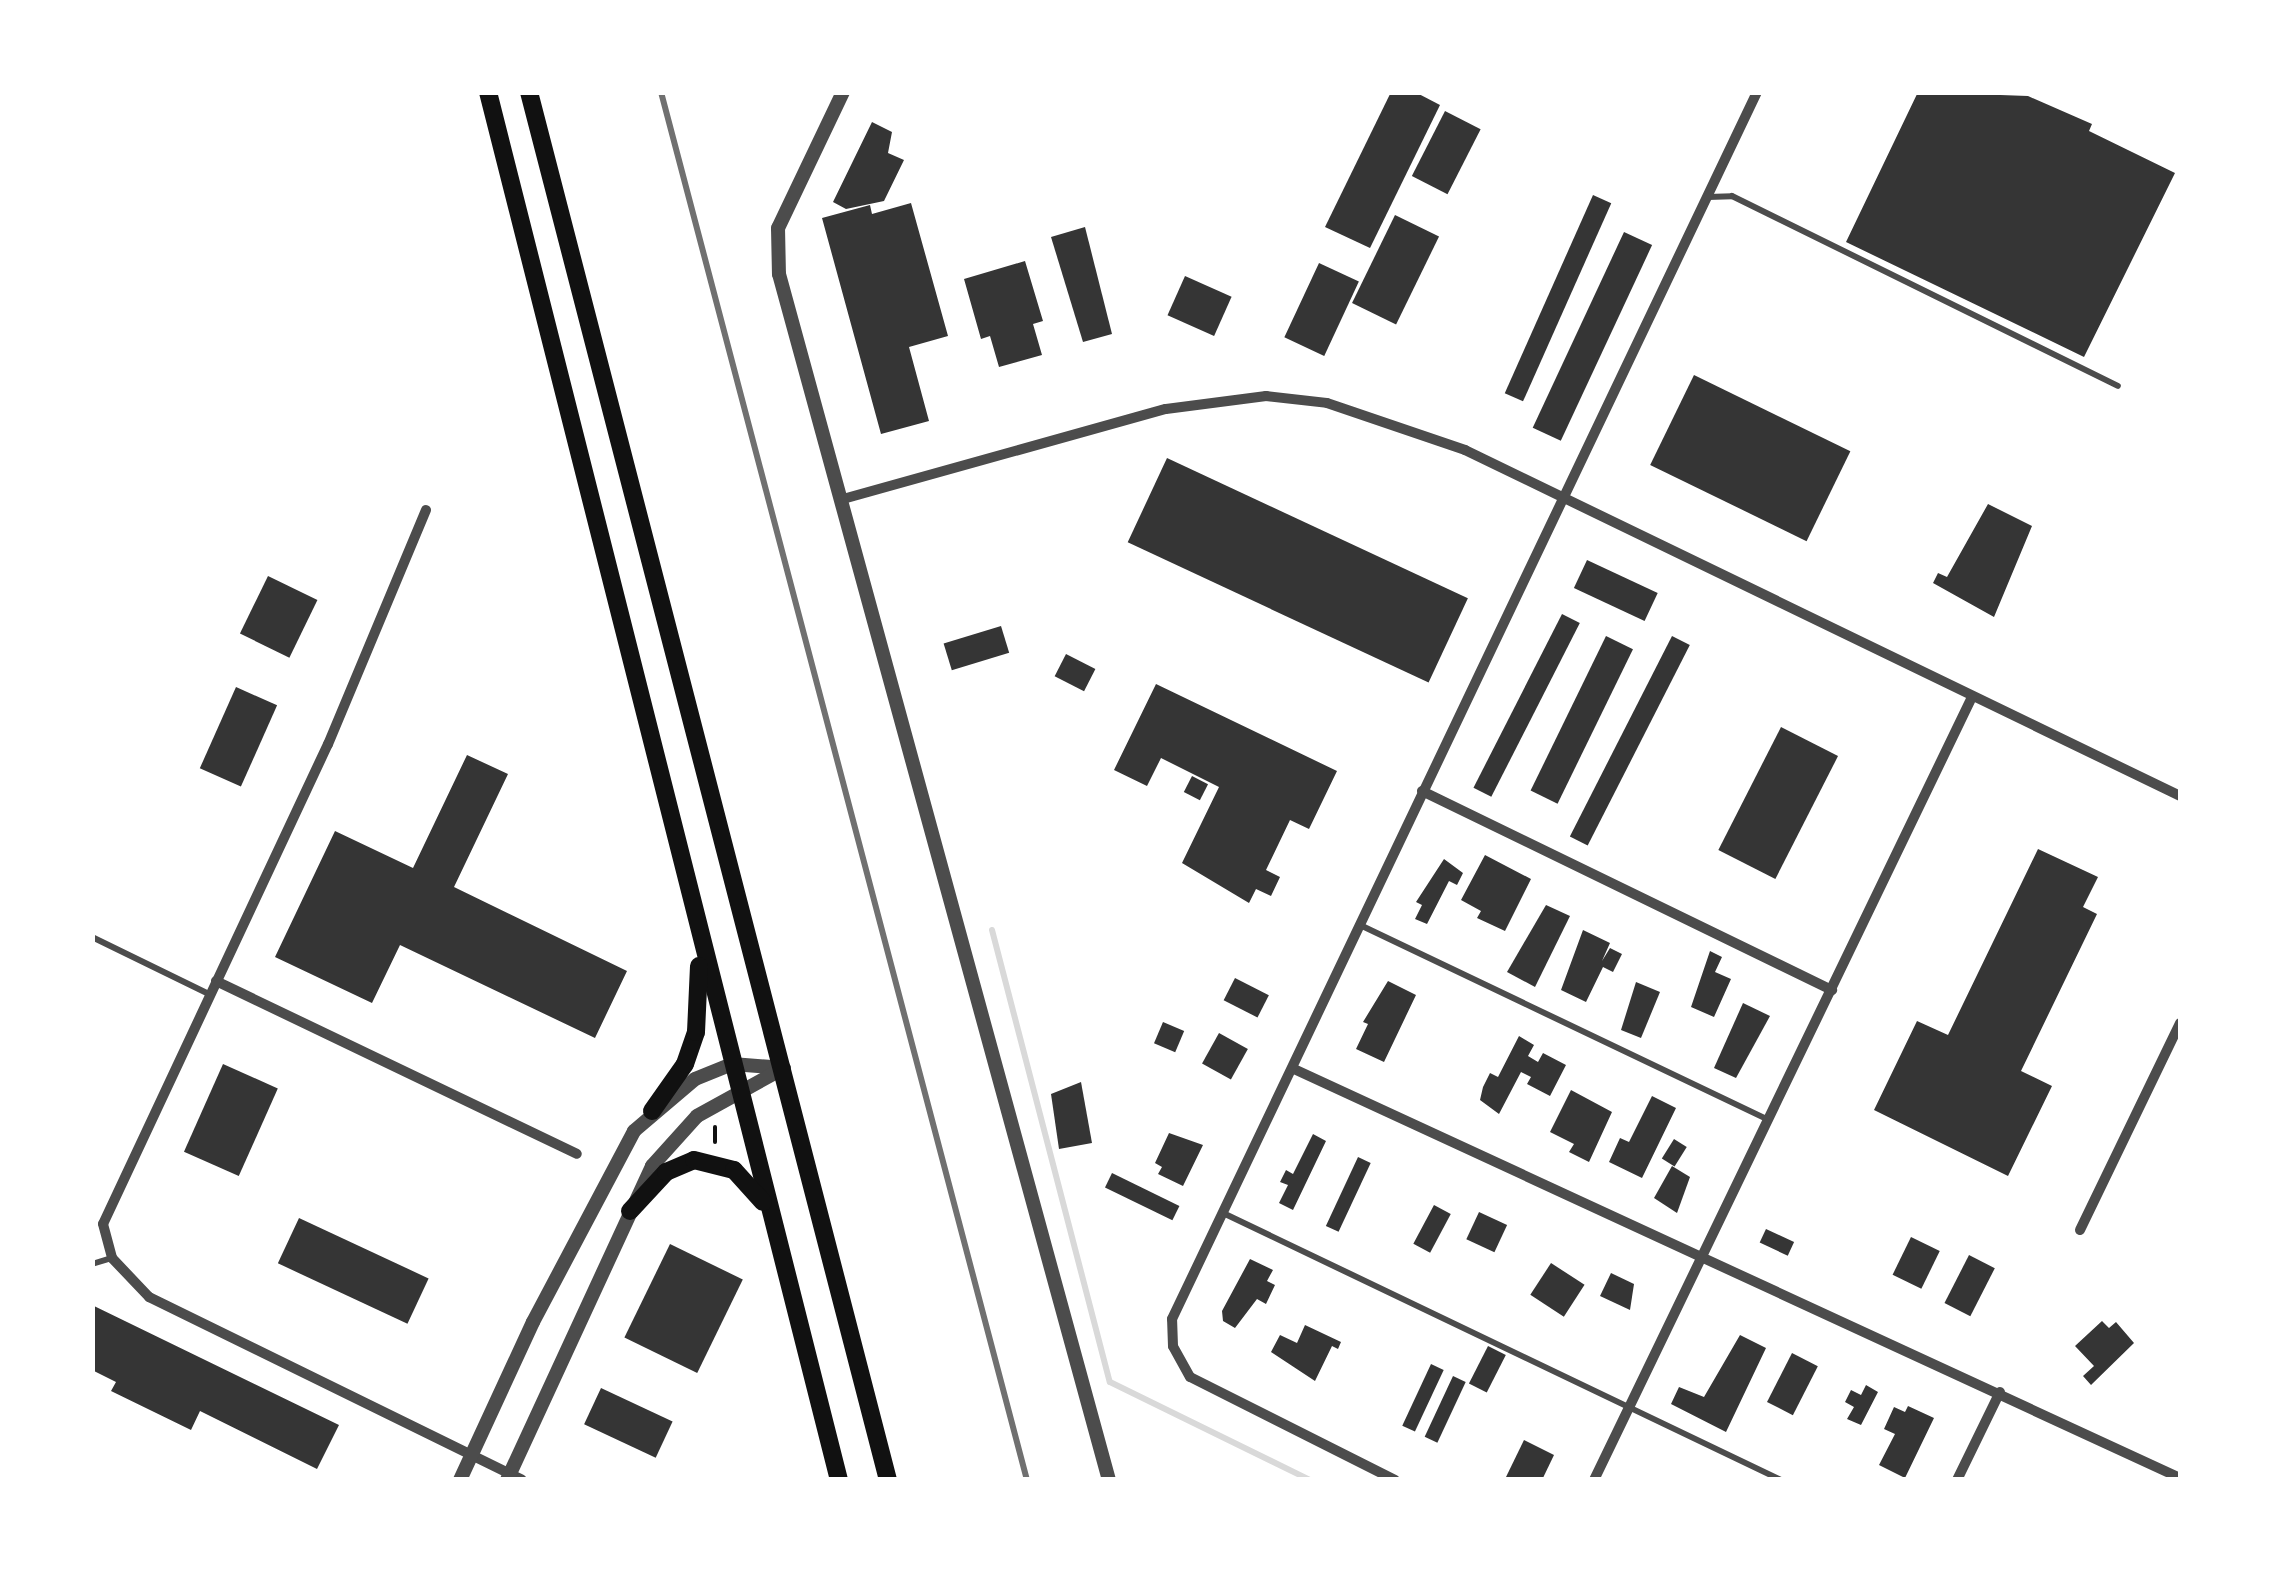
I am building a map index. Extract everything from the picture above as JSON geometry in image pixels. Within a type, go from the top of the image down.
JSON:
[{"type":"main road","points":[[488,92],[839,1480]]},
{"type":"main road","points":[[529,92],[691,734],[784,1068],[888,1480]]},
{"type":"main road","points":[[652,1111],[685,1064],[696,1032],[697,925]]},
{"type":"main road","points":[[630,1210],[666,1172],[708,1160],[746,1179],[770,1213]]},
{"type":"street","points":[[843,92],[778,228],[780,274],[1108,1480]]},
{"type":"street","points":[[1395,1480],[1190,1377],[1173,1346],[1172,1319],[1757,92]]},
{"type":"street","points":[[843,499],[1166,409],[1266,396],[1327,403],[1402,424],[1562,497],[2180,796]]},
{"type":"street","points":[[426,510],[328,744],[107,1210],[103,1224],[112,1258],[149,1297],[189,1321],[513,1477],[630,1210],[680,1129],[784,1068]]},
{"type":"street","points":[[1594,1480],[1972,698]]},
{"type":"street","points":[[1422,792],[1832,990]]},
{"type":"street","points":[[216,981],[577,1154]]},
{"type":"street","points":[[2080,1230],[2180,1022]]},
{"type":"street","points":[[460,1480],[606,1178],[652,1111],[695,1078],[732,1064],[784,1068]]},
{"type":"street","points":[[1294,1069],[1700,1262],[2000,1392],[2180,1478]]},
{"type":"street","points":[[1957,1480],[2000,1392]]},
{"type":"lane","points":[[1706,197],[1732,196],[2118,386]]},
{"type":"lane","points":[[1359,924],[1769,1120]]},
{"type":"lane","points":[[92,937],[209,994]]},
{"type":"lane","points":[[1223,1213],[1781,1480]]},
{"type":"lane","points":[[92,1264],[112,1258]]},
{"type":"path","points":[[715,1122],[715,1142]]},
{"type":"building","points":[[1391,92],[1415,92],[1440,105],[1370,248],[1325,227]]},
{"type":"building","points":[[1918,92],[2028,96],[2092,124],[2089,131],[2175,173],[2084,357],[1846,242]]},
{"type":"building","points":[[1445,111],[1481,129],[1447,194],[1412,176]]},
{"type":"building","points":[[872,122],[892,132],[888,153],[904,160],[884,201],[846,209],[833,202]]},
{"type":"building","points":[[1593,195],[1611,203],[1523,401],[1505,393]]},
{"type":"building","points":[[911,203],[948,336],[909,347],[929,421],[881,434],[822,218],[870,205],[872,214]]},
{"type":"building","points":[[1395,215],[1439,236],[1396,325],[1352,303]]},
{"type":"building","points":[[1085,227],[1112,334],[1083,342],[1051,237]]},
{"type":"building","points":[[1624,232],[1652,245],[1561,441],[1533,428]]},
{"type":"building","points":[[1025,261],[1043,321],[1033,324],[1042,355],[999,367],[990,336],[981,339],[964,279]]},
{"type":"building","points":[[1319,263],[1359,282],[1324,356],[1284,337]]},
{"type":"building","points":[[1185,276],[1232,297],[1214,336],[1168,315]]},
{"type":"building","points":[[1694,375],[1850,451],[1807,541],[1650,465]]},
{"type":"building","points":[[1167,458],[1468,598],[1429,683],[1128,542]]},
{"type":"building","points":[[1988,504],[2032,526],[1994,617],[1933,583],[1938,573],[1947,577]]},
{"type":"building","points":[[1587,560],[1658,593],[1645,621],[1574,588]]},
{"type":"building","points":[[268,576],[317,600],[289,658],[240,634]]},
{"type":"building","points":[[1562,614],[1580,623],[1491,797],[1473,788]]},
{"type":"building","points":[[1001,626],[1009,653],[952,670],[944,644]]},
{"type":"building","points":[[1606,636],[1633,649],[1558,804],[1531,791]]},
{"type":"building","points":[[1672,636],[1690,645],[1588,846],[1570,836]]},
{"type":"building","points":[[1066,654],[1095,669],[1084,691],[1055,676]]},
{"type":"building","points":[[1156,684],[1337,771],[1309,829],[1290,820],[1266,870],[1280,877],[1271,896],[1256,889],[1249,903],[1182,863],[1219,787],[1161,758],[1147,786],[1114,770]]},
{"type":"building","points":[[236,687],[277,705],[241,787],[200,768]]},
{"type":"building","points":[[1781,727],[1838,756],[1775,879],[1718,850]]},
{"type":"building","points":[[467,755],[508,774],[454,887],[627,971],[595,1038],[400,945],[372,1003],[275,957],[335,831],[413,868]]},
{"type":"building","points":[[1192,776],[1208,784],[1200,800],[1184,792]]},
{"type":"building","points":[[2038,849],[2098,877],[2083,907],[2097,914],[2021,1071],[2052,1086],[2008,1176],[1874,1110],[1917,1021],[1948,1035]]},
{"type":"building","points":[[1485,855],[1531,879],[1505,931],[1477,918],[1481,911],[1461,900]]},
{"type":"building","points":[[1444,859],[1463,873],[1457,885],[1449,881],[1427,924],[1415,919],[1422,905],[1416,902]]},
{"type":"building","points":[[1546,905],[1570,916],[1535,987],[1507,972]]},
{"type":"building","points":[[1583,930],[1610,943],[1602,961],[1610,948],[1622,954],[1613,972],[1603,967],[1586,1002],[1561,990]]},
{"type":"building","points":[[1710,951],[1722,957],[1715,972],[1731,979],[1714,1017],[1691,1007]]},
{"type":"building","points":[[1235,978],[1269,995],[1258,1018],[1224,1000]]},
{"type":"building","points":[[1388,981],[1416,995],[1384,1062],[1356,1049],[1368,1024],[1363,1022]]},
{"type":"building","points":[[1636,982],[1660,992],[1641,1038],[1621,1030]]},
{"type":"building","points":[[1743,1003],[1770,1016],[1736,1078],[1714,1068]]},
{"type":"building","points":[[1163,1022],[1184,1031],[1175,1052],[1154,1043]]},
{"type":"building","points":[[1219,1033],[1248,1049],[1231,1080],[1202,1064]]},
{"type":"building","points":[[1519,1036],[1534,1045],[1528,1056],[1538,1062],[1543,1053],[1566,1065],[1550,1096],[1527,1084],[1531,1077],[1521,1072],[1499,1114],[1480,1100],[1483,1087],[1490,1073],[1498,1077]]},
{"type":"building","points":[[223,1064],[278,1088],[239,1176],[184,1152]]},
{"type":"building","points":[[1081,1082],[1092,1143],[1059,1149],[1051,1094]]},
{"type":"building","points":[[1571,1090],[1612,1112],[1589,1162],[1569,1152],[1574,1144],[1550,1132]]},
{"type":"building","points":[[1652,1096],[1676,1108],[1642,1178],[1609,1162],[1620,1138],[1629,1142]]},
{"type":"building","points":[[1169,1133],[1203,1145],[1183,1186],[1158,1174],[1162,1167],[1155,1163]]},
{"type":"building","points":[[1313,1134],[1326,1141],[1293,1210],[1279,1203],[1288,1185],[1280,1182],[1286,1170],[1293,1174]]},
{"type":"building","points":[[1674,1139],[1687,1147],[1675,1166],[1662,1159]]},
{"type":"building","points":[[1358,1157],[1371,1163],[1339,1232],[1326,1226]]},
{"type":"building","points":[[1672,1166],[1690,1177],[1677,1213],[1654,1198]]},
{"type":"building","points":[[1112,1173],[1179,1206],[1172,1220],[1105,1187]]},
{"type":"building","points":[[1434,1205],[1451,1214],[1430,1253],[1413,1244]]},
{"type":"building","points":[[1479,1212],[1507,1225],[1494,1252],[1466,1239]]},
{"type":"building","points":[[299,1218],[429,1278],[407,1324],[278,1263]]},
{"type":"building","points":[[1766,1229],[1794,1242],[1788,1256],[1760,1243]]},
{"type":"building","points":[[1911,1237],[1940,1251],[1921,1289],[1893,1275]]},
{"type":"building","points":[[670,1244],[743,1280],[697,1373],[624,1337]]},
{"type":"building","points":[[1969,1255],[1995,1268],[1970,1316],[1944,1303]]},
{"type":"building","points":[[1250,1259],[1273,1270],[1267,1281],[1275,1285],[1266,1304],[1257,1299],[1235,1328],[1223,1321],[1222,1311]]},
{"type":"building","points":[[1551,1263],[1585,1285],[1564,1317],[1530,1295]]},
{"type":"building","points":[[1611,1273],[1634,1284],[1630,1310],[1600,1296]]},
{"type":"building","points":[[92,1305],[339,1425],[317,1469],[200,1411],[191,1430],[111,1391],[116,1382],[92,1370]]},
{"type":"building","points":[[2102,1321],[2109,1328],[2116,1322],[2134,1343],[2091,1385],[2083,1376],[2094,1366],[2075,1346]]},
{"type":"building","points":[[1305,1325],[1341,1342],[1338,1349],[1332,1346],[1315,1381],[1271,1352],[1280,1335],[1297,1343]]},
{"type":"building","points":[[1740,1335],[1766,1348],[1726,1432],[1671,1404],[1679,1387],[1704,1397]]},
{"type":"building","points":[[1488,1346],[1506,1355],[1487,1393],[1469,1383]]},
{"type":"building","points":[[1792,1353],[1818,1366],[1793,1415],[1767,1402]]},
{"type":"building","points":[[1431,1364],[1444,1370],[1415,1432],[1402,1426]]},
{"type":"building","points":[[1453,1376],[1466,1382],[1437,1443],[1425,1437]]},
{"type":"building","points":[[1866,1385],[1878,1392],[1861,1425],[1847,1419],[1854,1407],[1845,1402],[1851,1390],[1861,1395]]},
{"type":"building","points":[[601,1388],[673,1421],[656,1458],[584,1424]]},
{"type":"building","points":[[1908,1406],[1934,1418],[1905,1478],[1879,1465],[1895,1434],[1884,1429],[1894,1407],[1905,1412]]},
{"type":"building","points":[[1524,1440],[1554,1455],[1542,1480],[1506,1477]]},
{"type":"waterway","points":[[992,930],[1110,1382],[1310,1480]]},
{"type":"railway","points":[[661,92],[1027,1480]]}]
